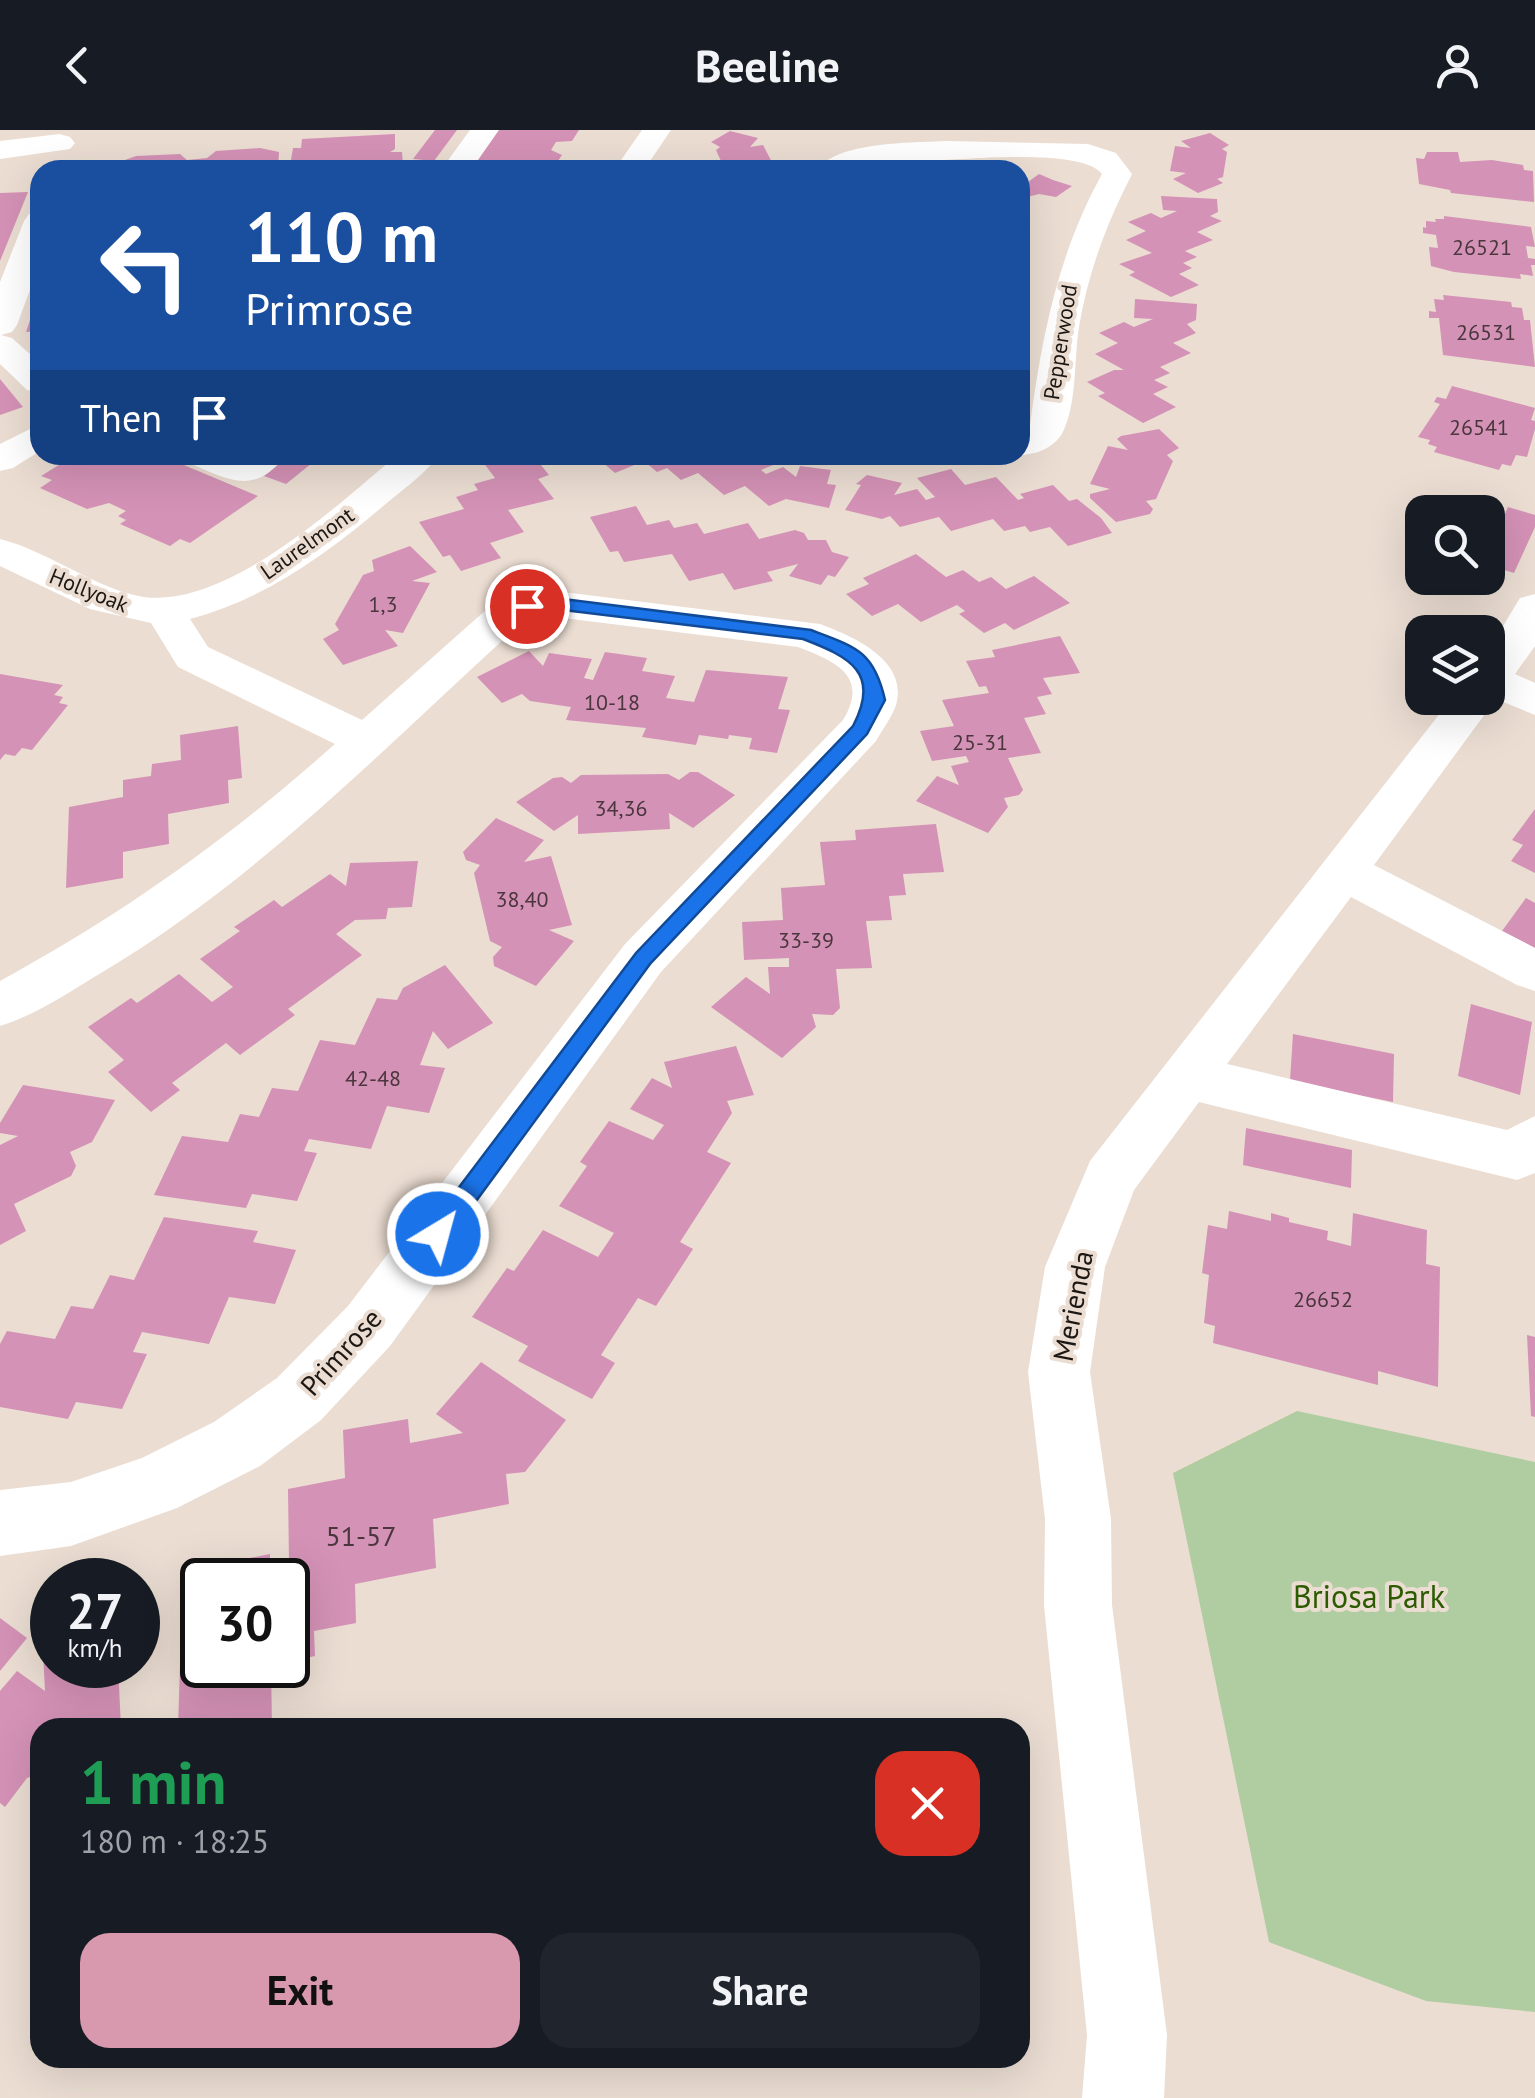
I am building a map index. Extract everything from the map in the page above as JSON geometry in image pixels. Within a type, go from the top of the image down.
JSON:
[{"type":"street","points":[[463,160],[485,130]]},
{"type":"street","points":[[637,160],[657,130]]},
{"type":"street","points":[[0,150],[58,148]]},
{"type":"street","name":"Pepperwood","points":[[844,160],[929,151],[1075,151],[1098,154],[1112,163],[1117,174],[1097,208],[1072,271],[1063,308],[1048,425],[1041,437],[1030,441]]},
{"type":"street","points":[[0,325],[30,247]]},
{"type":"street","points":[[0,345],[30,373]]},
{"type":"street","points":[[0,460],[30,441]]},
{"type":"street","points":[[226,465],[243,472],[252,465]]},
{"type":"street","name":"Laurelmont","points":[[182,609],[218,601],[252,582],[367,500],[408,465]]},
{"type":"street","name":"Hollyoak","points":[[0,551],[105,599],[142,611],[182,609]]},
{"type":"street","name":"Primrose","points":[[0,1006],[97,951],[187,892],[280,820],[502,618],[527,606],[555,604],[805,634],[844,648],[869,670],[876,700],[860,730],[643,958],[369,1326],[299,1399],[237,1444],[154,1486],[71,1514],[0,1523]]},
{"type":"street","points":[[1505,656],[1535,607]]},
{"type":"street","points":[[182,609],[193,657],[376,730]]},
{"type":"street","points":[[1505,687],[1535,700]]},
{"type":"street","name":"Merienda","points":[[1123,2098],[1126,2035],[1078,1605],[1078,1519],[1059,1372],[1075,1266],[1110,1178],[1461,715]]},
{"type":"street","points":[[1342,870],[1535,971]]},
{"type":"street","points":[[1187,1077],[1517,1156],[1535,1139]]},
{"type":"green space","name":"Briosa Park","points":[[1297,1411],[1535,1462],[1535,2012],[1426,2001],[1269,1942],[1173,1473]]},
{"type":"building","points":[[435,130],[457,130],[435,160],[413,159]]},
{"type":"building","points":[[498,130],[579,130],[572,141],[556,142],[551,150],[562,155],[559,160],[475,160]]},
{"type":"building","points":[[730,131],[758,138],[750,147],[763,145],[771,160],[720,160],[716,150],[720,147],[711,142]]},
{"type":"building","points":[[1210,133],[1229,145],[1222,149],[1227,152],[1223,177],[1217,179],[1223,183],[1198,193],[1173,179],[1186,173],[1170,171],[1175,146],[1191,148],[1181,141]]},
{"type":"building","points":[[395,134],[395,149],[390,152],[402,152],[403,160],[291,160],[293,148],[301,148],[302,139]]},
{"type":"building","points":[[260,148],[279,152],[279,160],[187,160],[207,158],[216,151]]},
{"type":"building","points":[[1427,152],[1458,152],[1460,162],[1492,160],[1523,165],[1524,170],[1533,171],[1534,202],[1451,193],[1419,184],[1416,158],[1424,159]]},
{"type":"building","points":[[180,154],[187,160],[125,160],[136,156]]},
{"type":"building","points":[[1039,174],[1072,186],[1056,197],[1030,196],[1030,181]]},
{"type":"building","points":[[28,192],[0,261],[0,193]]},
{"type":"building","points":[[1161,196],[1217,199],[1218,212],[1210,216],[1222,221],[1197,232],[1213,240],[1185,251],[1197,257],[1183,263],[1192,268],[1179,274],[1199,285],[1171,297],[1129,275],[1135,272],[1119,264],[1152,253],[1126,240],[1146,231],[1128,222],[1151,213],[1161,218],[1177,211],[1163,210]]},
{"type":"building","points":[[1444,216],[1531,227],[1535,247],[1526,246],[1528,258],[1535,259],[1535,265],[1531,265],[1533,276],[1520,274],[1521,279],[1431,266],[1429,247],[1438,248],[1436,235],[1423,233],[1423,227],[1426,228],[1426,221],[1436,222]]},
{"type":"building","points":[[1443,295],[1511,302],[1512,307],[1522,308],[1524,320],[1530,320],[1535,367],[1443,355],[1439,318],[1429,318],[1429,311],[1436,312],[1434,299],[1444,300]]},
{"type":"building","points":[[1135,299],[1197,304],[1196,320],[1187,324],[1196,333],[1173,343],[1191,353],[1160,367],[1170,373],[1154,380],[1168,387],[1153,394],[1176,407],[1143,423],[1098,396],[1105,393],[1087,382],[1114,370],[1124,370],[1095,354],[1118,343],[1099,333],[1124,322],[1134,327],[1153,319],[1134,318]]},
{"type":"building","points":[[0,379],[23,407],[0,415]]},
{"type":"building","points":[[1452,386],[1535,408],[1531,420],[1535,421],[1535,429],[1527,457],[1516,455],[1511,466],[1502,464],[1499,470],[1434,452],[1437,447],[1428,444],[1430,440],[1418,437],[1440,404],[1434,402],[1437,397],[1446,399]]},
{"type":"building","points":[[1159,429],[1179,448],[1167,455],[1173,461],[1156,499],[1146,501],[1153,509],[1150,514],[1116,522],[1090,498],[1090,494],[1110,489],[1090,484],[1108,446],[1128,450],[1117,439]]},
{"type":"building","points":[[59,465],[184,465],[258,496],[190,543],[180,539],[170,546],[120,524],[126,520],[118,516],[126,511],[109,503],[87,509],[40,488],[52,480],[41,476]]},
{"type":"building","points":[[278,465],[310,465],[286,484],[264,476]]},
{"type":"building","points":[[485,465],[541,465],[549,475],[538,479],[554,499],[508,510],[524,532],[490,543],[501,558],[461,571],[450,555],[443,557],[419,522],[464,509],[456,497],[478,490],[474,484],[495,478]]},
{"type":"building","points":[[606,465],[634,465],[615,473]]},
{"type":"building","points":[[649,465],[773,465],[761,470],[766,474],[783,467],[796,477],[800,466],[831,470],[827,484],[836,485],[829,508],[786,499],[769,506],[745,486],[724,495],[698,473],[681,480],[667,468],[657,472]]},
{"type":"building","points":[[951,469],[965,485],[996,477],[1018,500],[1024,498],[1020,494],[1053,485],[1069,501],[1077,499],[1101,518],[1112,533],[1068,546],[1050,527],[1030,532],[1025,526],[1004,531],[993,519],[951,531],[939,517],[900,527],[890,516],[882,519],[845,510],[861,485],[856,484],[867,475],[902,483],[894,495],[917,489],[926,500],[935,497],[917,478]]},
{"type":"building","points":[[636,506],[647,525],[669,520],[674,528],[697,523],[704,534],[748,523],[759,539],[795,530],[804,533],[808,540],[826,540],[832,552],[849,557],[835,577],[828,575],[821,585],[789,576],[798,564],[767,572],[773,581],[734,590],[723,573],[689,581],[672,554],[624,562],[618,551],[610,552],[590,517]]},
{"type":"building","points":[[1508,507],[1535,515],[1535,527],[1514,573],[1505,570]]},
{"type":"building","points":[[410,546],[437,572],[412,581],[430,583],[403,633],[385,630],[398,646],[343,665],[323,639],[339,630],[335,624],[363,575],[374,571],[372,560]]},
{"type":"building","points":[[916,554],[946,577],[963,570],[979,582],[991,577],[1006,589],[1034,576],[1070,603],[1014,630],[1005,623],[984,633],[959,614],[965,611],[957,605],[921,622],[898,604],[872,616],[846,594],[869,584],[863,578]]},
{"type":"building","points":[[1060,636],[1080,673],[1043,678],[1052,694],[1037,697],[1046,714],[1024,718],[1041,753],[1008,758],[1023,790],[1019,795],[1004,798],[1008,807],[988,833],[916,801],[937,776],[959,785],[951,766],[969,762],[966,756],[932,761],[920,731],[954,726],[942,700],[989,693],[986,686],[979,687],[966,661],[995,657],[992,650]]},
{"type":"building","points":[[529,651],[543,666],[549,653],[592,659],[584,678],[593,680],[605,652],[647,658],[642,671],[675,676],[666,698],[694,702],[706,670],[788,677],[778,709],[790,710],[777,753],[749,749],[752,738],[699,735],[696,745],[642,737],[646,728],[566,720],[571,707],[530,701],[522,694],[502,703],[477,677]]},
{"type":"building","points":[[0,674],[63,685],[54,695],[63,697],[59,703],[68,705],[32,750],[22,748],[15,756],[5,754],[0,760]]},
{"type":"building","points":[[238,726],[242,778],[228,780],[229,803],[168,814],[169,844],[123,852],[123,878],[66,888],[69,807],[123,797],[123,780],[151,776],[152,764],[181,760],[180,735]]},
{"type":"building","points":[[690,772],[698,772],[735,795],[693,828],[669,813],[670,829],[578,834],[578,815],[554,831],[516,802],[553,778],[562,777],[571,783],[581,775],[668,774],[679,780]]},
{"type":"building","points":[[1535,809],[1535,873],[1511,861],[1523,845],[1512,840]]},
{"type":"building","points":[[496,818],[544,840],[524,862],[551,856],[572,925],[549,930],[574,941],[536,986],[494,966],[493,957],[502,947],[490,941],[474,873],[480,865],[466,860],[463,852]]},
{"type":"building","points":[[936,824],[944,872],[903,874],[906,895],[889,896],[892,920],[866,921],[872,968],[836,969],[840,1008],[833,1015],[812,1014],[816,1027],[782,1058],[711,1007],[746,977],[770,994],[768,967],[789,967],[789,958],[744,960],[742,922],[783,920],[781,888],[825,885],[820,842],[856,840],[855,830]]},
{"type":"building","points":[[418,861],[412,907],[388,908],[386,919],[355,920],[336,934],[362,955],[288,1009],[295,1015],[240,1055],[226,1043],[172,1083],[180,1090],[151,1112],[108,1072],[124,1060],[88,1027],[131,998],[137,1003],[179,974],[212,1002],[233,987],[200,959],[240,931],[234,927],[274,900],[282,907],[330,874],[346,886],[350,863]]},
{"type":"building","points":[[1526,898],[1535,903],[1535,948],[1502,931]]},
{"type":"building","points":[[445,965],[493,1023],[448,1049],[433,1031],[420,1065],[445,1068],[429,1113],[387,1106],[371,1149],[309,1139],[304,1151],[317,1153],[297,1201],[252,1194],[246,1208],[154,1195],[182,1136],[228,1142],[240,1114],[259,1117],[272,1088],[298,1091],[320,1040],[355,1045],[377,998],[397,1000],[403,988]]},
{"type":"building","points":[[1471,1004],[1532,1022],[1520,1095],[1458,1076]]},
{"type":"building","points":[[1293,1034],[1394,1054],[1393,1102],[1290,1081]]},
{"type":"building","points":[[736,1046],[754,1095],[727,1101],[732,1113],[707,1152],[731,1163],[680,1242],[693,1249],[656,1306],[638,1298],[601,1355],[615,1363],[592,1399],[518,1361],[528,1346],[472,1317],[507,1268],[514,1271],[543,1230],[598,1257],[614,1233],[559,1206],[587,1166],[580,1162],[609,1121],[653,1140],[664,1125],[630,1109],[652,1078],[672,1088],[664,1062]]},
{"type":"building","points":[[23,1085],[115,1100],[92,1142],[70,1152],[76,1166],[71,1176],[14,1204],[26,1231],[0,1245],[0,1145],[18,1136],[0,1133],[0,1123]]},
{"type":"building","points":[[1246,1128],[1352,1150],[1351,1188],[1243,1165]]},
{"type":"building","points":[[1229,1211],[1271,1221],[1271,1213],[1289,1218],[1289,1222],[1328,1231],[1327,1240],[1351,1246],[1353,1213],[1427,1230],[1426,1264],[1440,1267],[1438,1387],[1378,1371],[1378,1385],[1213,1343],[1215,1326],[1204,1323],[1209,1275],[1202,1273],[1208,1225],[1227,1229]]},
{"type":"building","points":[[164,1217],[258,1231],[253,1242],[296,1250],[275,1304],[229,1297],[209,1344],[142,1332],[133,1352],[147,1354],[122,1409],[76,1402],[68,1419],[0,1407],[0,1344],[7,1331],[55,1339],[71,1306],[93,1309],[110,1275],[134,1280]]},
{"type":"building","points":[[1527,1335],[1535,1337],[1535,1417],[1531,1416]]},
{"type":"building","points":[[481,1362],[566,1420],[525,1472],[506,1474],[509,1504],[433,1519],[436,1568],[355,1584],[356,1623],[314,1631],[315,1656],[310,1657],[310,1558],[289,1558],[288,1489],[345,1478],[343,1430],[408,1419],[410,1443],[463,1433],[436,1414]]},
{"type":"building","points":[[0,1618],[27,1638],[0,1671]]},
{"type":"building","points":[[180,1665],[180,1688],[271,1688],[272,1718],[178,1718]]},
{"type":"building","points":[[17,1671],[30,1680],[30,1688],[45,1691],[45,1688],[119,1688],[121,1718],[30,1718],[30,1777],[5,1807],[0,1803],[0,1691]]},
{"type":"route","points":[[438,1234],[643,958],[860,730],[876,700],[869,670],[844,648],[805,634],[555,604],[527,606]]}]
